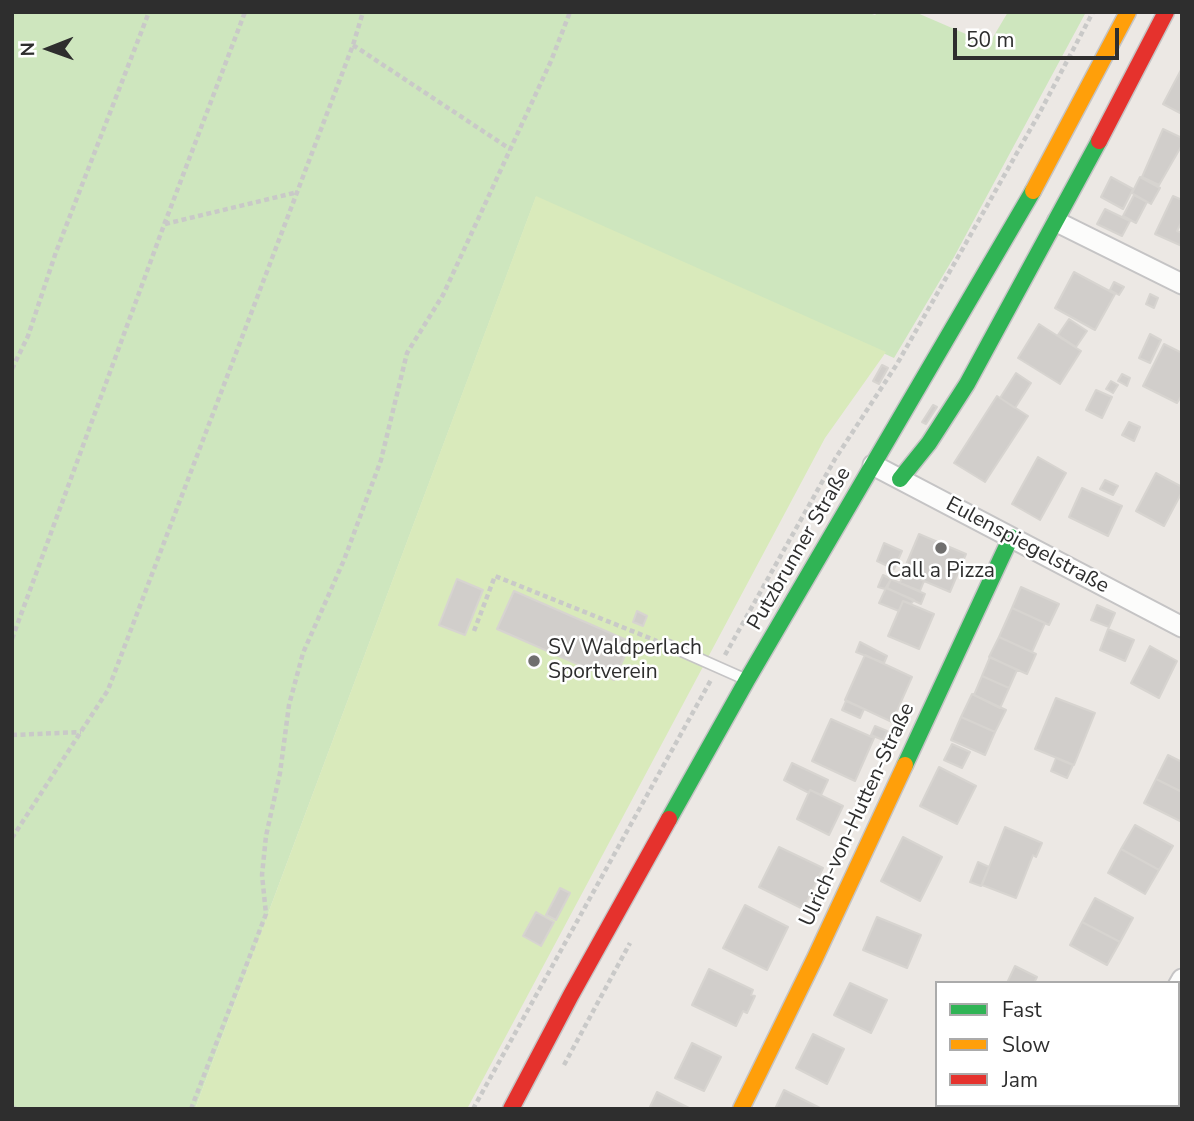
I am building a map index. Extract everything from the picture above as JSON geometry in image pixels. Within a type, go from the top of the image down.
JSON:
[{"type":"main road","name":"Putzbrunner Straße","points":[[511,1109],[571,995],[747,680],[1024,208],[1128,12]]},
{"type":"main road","points":[[900,479],[923,453],[976,366],[1057,222],[1166,12]]},
{"type":"main road","name":"Ulrich-von-Hutten-Straße","points":[[741,1109],[815,958],[1011,537]]},
{"type":"street","points":[[1057,222],[1182,284]]},
{"type":"street","name":"Eulenspiegelstraße","points":[[873,465],[1182,626]]},
{"type":"lane","points":[[668,645],[747,680]]},
{"type":"path","points":[[12,369],[28,336],[56,252],[149,12]]},
{"type":"path","points":[[12,639],[245,12]]},
{"type":"path","points":[[12,838],[108,690],[354,45],[363,12]]},
{"type":"path","points":[[191,1109],[266,914],[262,875],[266,836],[280,773],[289,705],[303,653],[344,560],[381,460],[407,352],[443,295],[551,61],[570,12]]},
{"type":"path","points":[[473,1109],[835,459],[897,364],[1039,114],[1093,12]]},
{"type":"path","points":[[354,45],[510,149]]},
{"type":"path","points":[[164,225],[298,192]]},
{"type":"path","points":[[474,631],[495,576],[668,645]]},
{"type":"path","points":[[12,735],[81,732]]},
{"type":"green space","points":[[12,12],[866,12],[875,15],[878,12],[915,12],[989,44],[1008,12],[1086,12],[954,257],[894,358],[536,197],[195,1109],[12,1109]]},
{"type":"green space","name":"SV Waldperlach Sportverein","points":[[536,196],[886,352],[825,438],[467,1109],[195,1109]]},
{"type":"building","points":[[1182,68],[1182,114],[1163,104]]},
{"type":"building","points":[[1163,129],[1182,138],[1182,145],[1159,185],[1142,177]]},
{"type":"building","points":[[1111,177],[1133,189],[1123,209],[1101,197]]},
{"type":"building","points":[[1140,177],[1160,188],[1151,204],[1132,193]]},
{"type":"building","points":[[1134,195],[1147,202],[1136,223],[1123,216]]},
{"type":"building","points":[[1173,196],[1182,200],[1182,221],[1177,231],[1182,233],[1182,246],[1155,234]]},
{"type":"building","points":[[1105,209],[1130,221],[1122,236],[1097,224]]},
{"type":"building","points":[[1074,272],[1115,294],[1095,330],[1055,308]]},
{"type":"building","points":[[1114,282],[1124,287],[1119,295],[1110,290]]},
{"type":"building","points":[[1150,294],[1158,298],[1154,308],[1146,304]]},
{"type":"building","points":[[1069,319],[1087,331],[1076,347],[1058,335]]},
{"type":"building","points":[[1039,324],[1081,351],[1060,384],[1018,358]]},
{"type":"building","points":[[1150,334],[1161,340],[1150,363],[1139,358]]},
{"type":"building","points":[[1164,344],[1182,353],[1182,395],[1177,403],[1143,386]]},
{"type":"building","points":[[882,365],[888,368],[879,384],[873,381]]},
{"type":"building","points":[[1016,373],[1031,383],[1015,408],[1000,398]]},
{"type":"building","points":[[1122,374],[1130,378],[1127,386],[1118,381]]},
{"type":"building","points":[[1111,381],[1118,385],[1113,393],[1106,389]]},
{"type":"building","points":[[1096,390],[1112,397],[1102,418],[1086,410]]},
{"type":"building","points":[[997,396],[1028,416],[985,482],[954,463]]},
{"type":"building","points":[[933,405],[937,407],[926,424],[922,422]]},
{"type":"building","points":[[1129,422],[1140,427],[1134,441],[1122,435]]},
{"type":"building","points":[[1038,457],[1066,473],[1040,520],[1012,504]]},
{"type":"building","points":[[1156,473],[1182,487],[1164,526],[1136,511]]},
{"type":"building","points":[[1105,480],[1118,486],[1113,495],[1100,489]]},
{"type":"building","points":[[1082,488],[1122,506],[1108,536],[1069,517]]},
{"type":"building","points":[[919,534],[966,554],[950,592],[903,572]]},
{"type":"building","points":[[884,543],[902,551],[894,569],[877,561]]},
{"type":"building","points":[[904,572],[924,581],[920,591],[900,583]]},
{"type":"building","points":[[883,575],[891,579],[885,589],[878,587]]},
{"type":"building","points":[[457,579],[483,590],[465,635],[439,625]]},
{"type":"building","points":[[891,579],[925,594],[921,604],[887,588]]},
{"type":"building","points":[[1021,587],[1059,604],[1049,625],[1012,608]]},
{"type":"building","points":[[886,588],[914,600],[911,604],[903,601],[899,611],[879,603]]},
{"type":"building","points":[[514,591],[631,642],[614,680],[497,629]]},
{"type":"building","points":[[903,601],[934,614],[919,649],[888,636]]},
{"type":"building","points":[[1097,605],[1115,613],[1109,627],[1091,620]]},
{"type":"building","points":[[1012,608],[1045,623],[1032,652],[999,637]]},
{"type":"building","points":[[637,611],[647,616],[643,626],[633,622]]},
{"type":"building","points":[[1108,629],[1134,640],[1125,661],[1100,650]]},
{"type":"building","points":[[999,637],[1036,654],[1027,674],[989,657]]},
{"type":"building","points":[[860,642],[887,656],[884,663],[856,652]]},
{"type":"building","points":[[1150,646],[1177,661],[1159,698],[1131,683]]},
{"type":"building","points":[[865,655],[912,677],[892,722],[845,700]]},
{"type":"building","points":[[990,657],[1017,670],[1009,688],[982,676]]},
{"type":"building","points":[[982,676],[1009,688],[1000,708],[974,695]]},
{"type":"building","points":[[972,694],[1006,710],[995,732],[961,717]]},
{"type":"building","points":[[1056,698],[1095,713],[1074,765],[1035,749]]},
{"type":"building","points":[[846,701],[864,709],[860,718],[842,710]]},
{"type":"building","points":[[961,717],[995,732],[985,755],[951,740]]},
{"type":"building","points":[[831,719],[874,738],[855,781],[812,761]]},
{"type":"building","points":[[875,726],[887,731],[883,740],[871,735]]},
{"type":"building","points":[[952,744],[970,752],[962,768],[944,760]]},
{"type":"building","points":[[1168,755],[1182,762],[1182,792],[1156,779]]},
{"type":"building","points":[[1056,758],[1073,765],[1067,778],[1051,771]]},
{"type":"building","points":[[792,763],[828,780],[821,795],[810,790],[809,793],[784,780]]},
{"type":"building","points":[[939,767],[976,786],[957,824],[920,806]]},
{"type":"building","points":[[1156,779],[1182,792],[1182,822],[1144,803]]},
{"type":"building","points":[[810,790],[843,806],[829,835],[797,819]]},
{"type":"building","points":[[1135,825],[1173,846],[1159,870],[1121,849]]},
{"type":"building","points":[[1005,827],[1042,843],[1036,857],[1033,855],[1016,898],[982,885]]},
{"type":"building","points":[[903,837],[942,857],[920,901],[881,881]]},
{"type":"building","points":[[779,847],[823,868],[803,909],[759,887]]},
{"type":"building","points":[[1121,849],[1159,870],[1145,894],[1108,873]]},
{"type":"building","points":[[978,862],[989,867],[981,886],[970,882]]},
{"type":"building","points":[[560,888],[570,893],[556,920],[546,915]]},
{"type":"building","points":[[1095,898],[1133,918],[1120,942],[1082,922]]},
{"type":"building","points":[[745,905],[788,927],[767,970],[723,948]]},
{"type":"building","points":[[536,912],[554,922],[541,946],[523,936]]},
{"type":"building","points":[[877,917],[921,935],[907,968],[863,950]]},
{"type":"building","points":[[1082,922],[1120,942],[1107,965],[1070,945]]},
{"type":"building","points":[[1015,966],[1037,977],[1035,981],[1008,981]]},
{"type":"building","points":[[709,969],[753,990],[751,995],[755,996],[747,1013],[743,1011],[736,1026],[692,1005]]},
{"type":"building","points":[[850,983],[887,1000],[871,1033],[834,1015]]},
{"type":"building","points":[[813,1034],[844,1049],[827,1084],[796,1068]]},
{"type":"building","points":[[692,1043],[721,1057],[704,1091],[675,1078]]},
{"type":"building","points":[[1182,1043],[1182,1067],[1180,1066]]},
{"type":"building","points":[[1180,1066],[1182,1067],[1182,1100],[1180,1099]]},
{"type":"building","points":[[784,1090],[822,1109],[775,1109]]},
{"type":"building","points":[[657,1092],[691,1109],[649,1109]]},
{"type":"building","points":[[1036,1107],[1080,1107],[1035,1109]]},
{"type":"traffic: fast","points":[[900,479],[929,443],[967,384],[1099,141]]},
{"type":"traffic: fast","points":[[669,819],[747,680],[1033,191]]},
{"type":"traffic: fast","points":[[905,765],[1011,537]]},
{"type":"traffic: slow","points":[[1033,191],[1128,12]]},
{"type":"traffic: slow","points":[[741,1109],[905,765]]},
{"type":"traffic: jam","points":[[1099,141],[1166,12]]},
{"type":"traffic: jam","points":[[511,1109],[669,819]]},
{"type":"place","name":"Call a Pizza","points":[[941,548]]},
{"type":"place","name":"SV Waldperlach Sportverein","points":[[534,661]]}]
